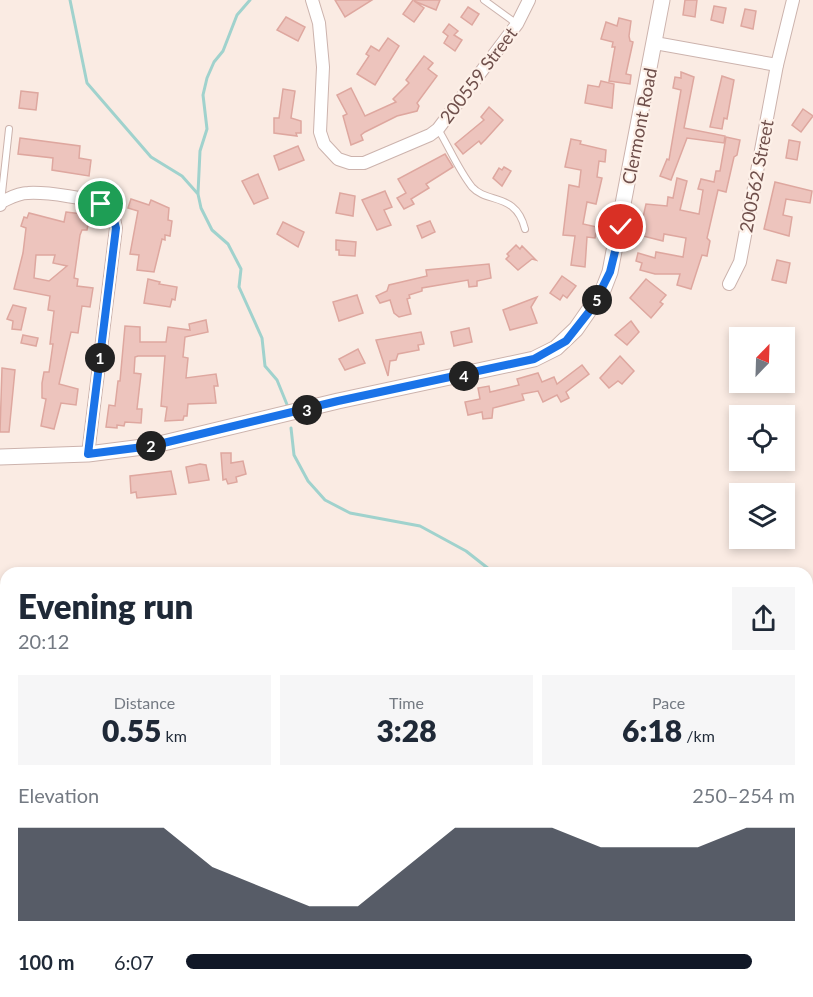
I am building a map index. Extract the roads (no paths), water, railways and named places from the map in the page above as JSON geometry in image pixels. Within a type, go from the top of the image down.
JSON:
[{"type":"street","name":"200559 Street","points":[[312,0],[319,23],[323,67],[320,132],[324,144],[338,159],[350,164],[364,163],[430,135],[438,129],[517,24],[529,0]]},
{"type":"street","name":"Clermont Road","points":[[0,457],[88,454],[151,446],[338,401],[521,363],[556,348],[571,335],[592,308],[610,272],[662,0]]},
{"type":"street","name":"200562 Street","points":[[729,284],[740,262],[777,65],[793,0]]},
{"type":"street","points":[[655,43],[777,65]]},
{"type":"street","points":[[0,203],[29,192],[93,201],[108,208],[115,220],[116,228],[88,454]]},
{"type":"lane","points":[[484,0],[517,24]]},
{"type":"lane","points":[[0,203],[9,129]]},
{"type":"lane","points":[[438,129],[473,188],[506,203],[520,215],[525,229]]},
{"type":"waterway","points":[[70,0],[87,83],[151,157],[182,176],[198,194],[201,208],[212,230],[228,244],[241,269],[239,287],[262,338],[265,366],[277,380],[288,407]]},
{"type":"waterway","points":[[198,193],[200,151],[207,129],[203,95],[207,78],[214,62],[223,51],[237,15],[250,0]]},
{"type":"waterway","points":[[291,428],[294,455],[308,481],[325,500],[350,513],[420,526],[466,551],[486,567]]}]
